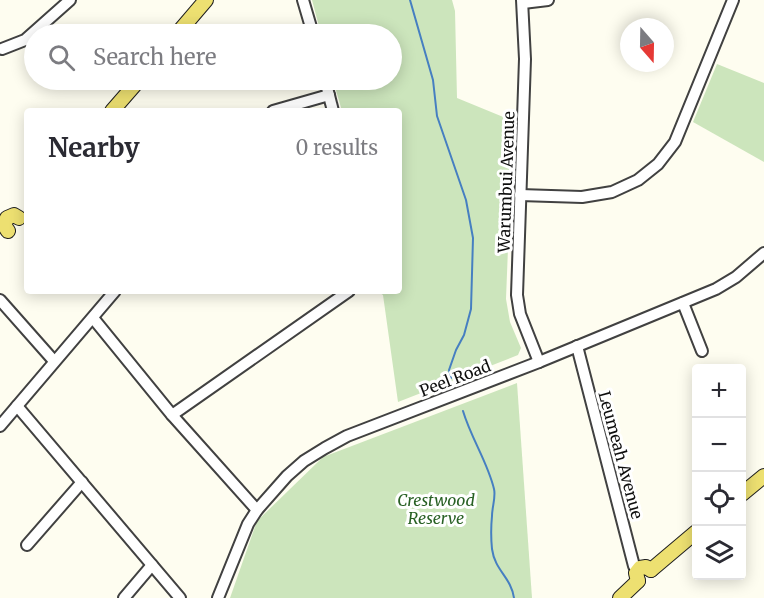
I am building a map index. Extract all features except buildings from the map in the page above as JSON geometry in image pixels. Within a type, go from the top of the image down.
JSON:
[{"type":"main road","points":[[186,24],[206,0]]},
{"type":"main road","points":[[115,108],[130,90]]},
{"type":"main road","points":[[746,490],[764,476]]},
{"type":"main road","points":[[620,598],[642,574],[692,535]]},
{"type":"street","points":[[42,24],[70,0]]},
{"type":"street","points":[[303,0],[310,24]]},
{"type":"street","points":[[523,1],[548,0]]},
{"type":"street","points":[[520,195],[582,198],[612,192],[638,180],[658,164],[675,142],[733,0]]},
{"type":"street","name":"Warumbui Avenue","points":[[523,1],[525,59],[518,304],[539,362]]},
{"type":"street","points":[[2,49],[24,40]]},
{"type":"street","points":[[328,90],[332,108]]},
{"type":"street","points":[[284,108],[329,95]]},
{"type":"street","name":"Peel Road","points":[[218,598],[256,510],[304,461],[339,440],[539,362],[716,289],[736,277],[764,253]]},
{"type":"street","points":[[0,426],[113,294]]},
{"type":"street","points":[[172,415],[345,294]]},
{"type":"street","points":[[0,300],[54,361]]},
{"type":"street","points":[[683,303],[702,351]]},
{"type":"street","points":[[93,318],[172,415],[256,510]]},
{"type":"street","name":"Leumeah Avenue","points":[[577,346],[634,566],[642,574]]},
{"type":"street","points":[[18,406],[180,598]]},
{"type":"street","points":[[27,545],[82,482]]},
{"type":"street","points":[[124,598],[152,565]]},
{"type":"green space","points":[[312,0],[452,0],[455,11],[457,98],[513,121],[506,299],[510,322],[521,348],[518,355],[398,402],[382,294],[402,294],[402,108],[341,108],[336,90],[402,90],[402,24],[318,24]]},
{"type":"green space","points":[[717,64],[764,83],[764,162],[693,122]]},
{"type":"green space","name":"Crestwood Reserve","points":[[517,383],[532,598],[230,598],[257,521],[323,457]]},
{"type":"waterway","points":[[410,0],[433,80],[437,116],[466,200],[473,238],[471,309],[464,335],[449,370],[451,378]]},
{"type":"waterway","points":[[463,411],[494,489],[491,524],[492,549],[496,563],[510,585],[514,598]]}]
